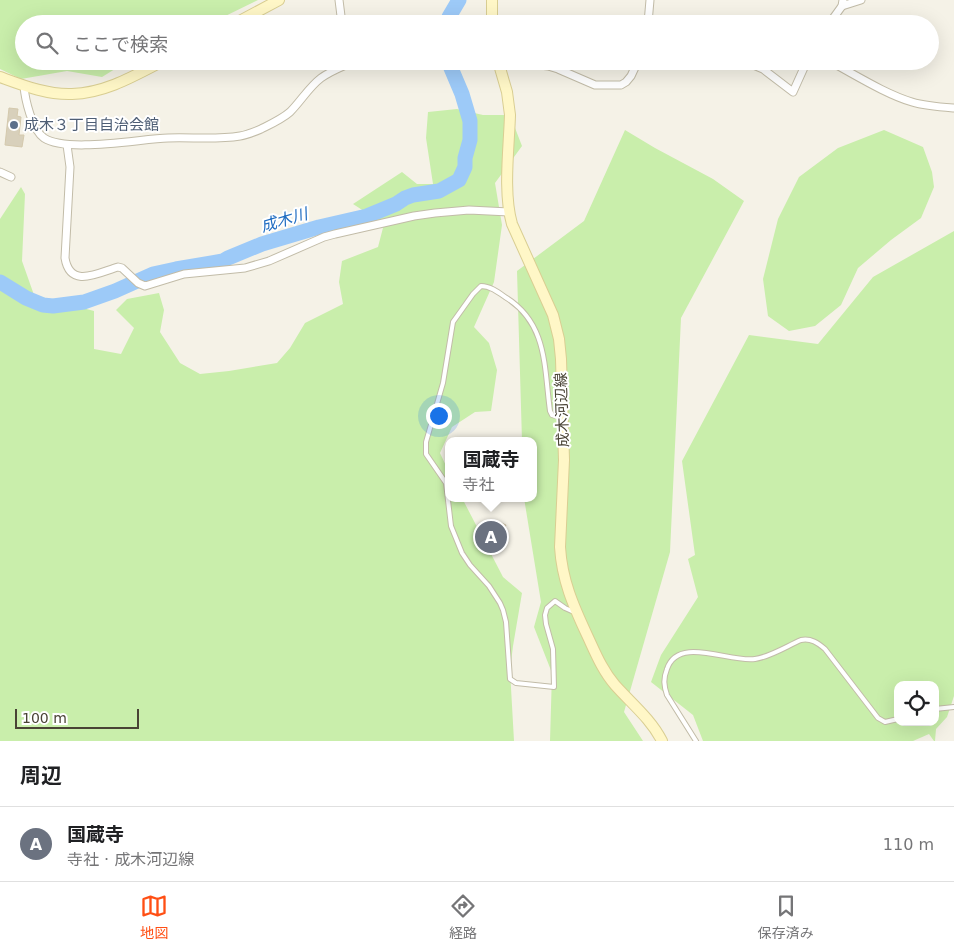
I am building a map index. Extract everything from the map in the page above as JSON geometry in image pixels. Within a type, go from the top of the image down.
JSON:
[{"type":"main road","points":[[251,15],[279,0]]},
{"type":"main road","points":[[492,0],[492,15]]},
{"type":"main road","points":[[0,76],[24,86],[48,92],[71,94],[98,90],[128,80],[146,70]]},
{"type":"main road","name":"成木河辺線","points":[[501,70],[509,103],[509,212],[512,224],[554,315],[559,339],[564,460],[560,558],[567,591],[599,661],[607,674],[647,719],[662,741]]},
{"type":"street","points":[[339,0],[341,15]]},
{"type":"street","points":[[649,15],[650,0]]},
{"type":"street","points":[[834,15],[842,3],[861,0]]},
{"type":"street","points":[[24,86],[25,97],[36,129],[44,138],[67,144],[104,144],[168,138],[230,137],[252,133],[282,118],[322,78],[337,70]]},
{"type":"street","points":[[560,70],[595,85],[621,85],[626,82],[634,70]]},
{"type":"street","points":[[764,70],[793,92],[803,70]]},
{"type":"street","points":[[846,70],[910,102],[954,108]]},
{"type":"street","points":[[67,144],[70,167],[65,258],[66,265],[71,273],[84,278],[118,267],[125,270],[138,283],[145,286],[184,274],[245,268],[269,261],[335,234],[414,216],[469,210],[509,212]]},
{"type":"street","points":[[0,172],[10,177]]},
{"type":"lane","points":[[445,482],[426,454],[426,442],[443,383],[453,322],[481,286],[488,287],[512,301],[524,313],[536,331],[544,359],[550,411],[552,415],[563,418]]},
{"type":"lane","points":[[448,502],[451,526],[462,553],[489,586],[503,610],[506,622],[510,680],[512,682],[516,684],[554,687],[553,649],[545,619],[546,611],[550,604],[555,601],[576,612]]},
{"type":"lane","points":[[696,741],[665,689],[667,666],[672,659],[678,654],[685,652],[740,659],[757,659],[807,639],[814,641],[825,649],[878,718],[885,722],[894,720]]},
{"type":"lane","points":[[939,709],[954,707]]},
{"type":"green space","points":[[0,0],[258,0],[227,15],[15,15],[15,70],[113,70],[102,77],[67,71],[21,79],[0,69]]},
{"type":"green space","points":[[457,109],[483,115],[510,115],[522,146],[495,183],[502,225],[494,282],[474,327],[489,343],[497,370],[491,411],[475,412],[452,427],[447,437],[445,437],[445,442],[440,453],[445,464],[445,502],[464,502],[503,577],[522,593],[510,670],[514,741],[0,741],[0,219],[21,187],[25,194],[22,261],[34,295],[94,311],[94,349],[121,354],[134,328],[116,310],[127,299],[159,293],[164,310],[160,332],[180,363],[200,374],[277,363],[290,348],[305,323],[343,304],[339,282],[342,261],[378,247],[384,224],[353,204],[402,172],[417,184],[433,184],[426,138],[428,112]]},
{"type":"green space","points":[[625,130],[713,179],[744,201],[681,318],[670,552],[624,712],[643,741],[550,741],[552,673],[534,627],[541,602],[525,502],[537,502],[537,437],[522,437],[517,271],[584,221]]},
{"type":"green space","points":[[884,130],[923,147],[932,172],[934,187],[921,218],[858,268],[841,305],[815,326],[789,331],[768,316],[763,279],[778,219],[799,177],[838,148]]},
{"type":"green space","points":[[954,231],[954,696],[947,717],[939,726],[939,681],[894,681],[894,726],[939,726],[936,729],[935,741],[929,734],[913,741],[703,741],[693,715],[651,682],[661,655],[698,597],[688,559],[695,555],[682,461],[749,335],[818,344],[873,277]]},
{"type":"building","points":[[9,108],[18,109],[17,116],[21,117],[19,135],[24,135],[22,147],[5,145]]},
{"type":"building","points":[[497,521],[506,525],[494,552],[478,545],[487,525],[495,528]]},
{"type":"waterway","name":"成木川","points":[[450,15],[459,0]]},
{"type":"waterway","name":"成木川","points":[[0,282],[26,298],[43,305],[53,306],[84,302],[153,274],[223,261],[262,244],[319,227],[367,216],[413,195],[439,191],[459,180],[465,167],[465,158],[470,140],[470,121],[462,94],[452,70]]},
{"type":"place","name":"成木３丁目自治会館","points":[[14,125]]},
{"type":"place","name":"国蔵寺","points":[[491,537]]}]
